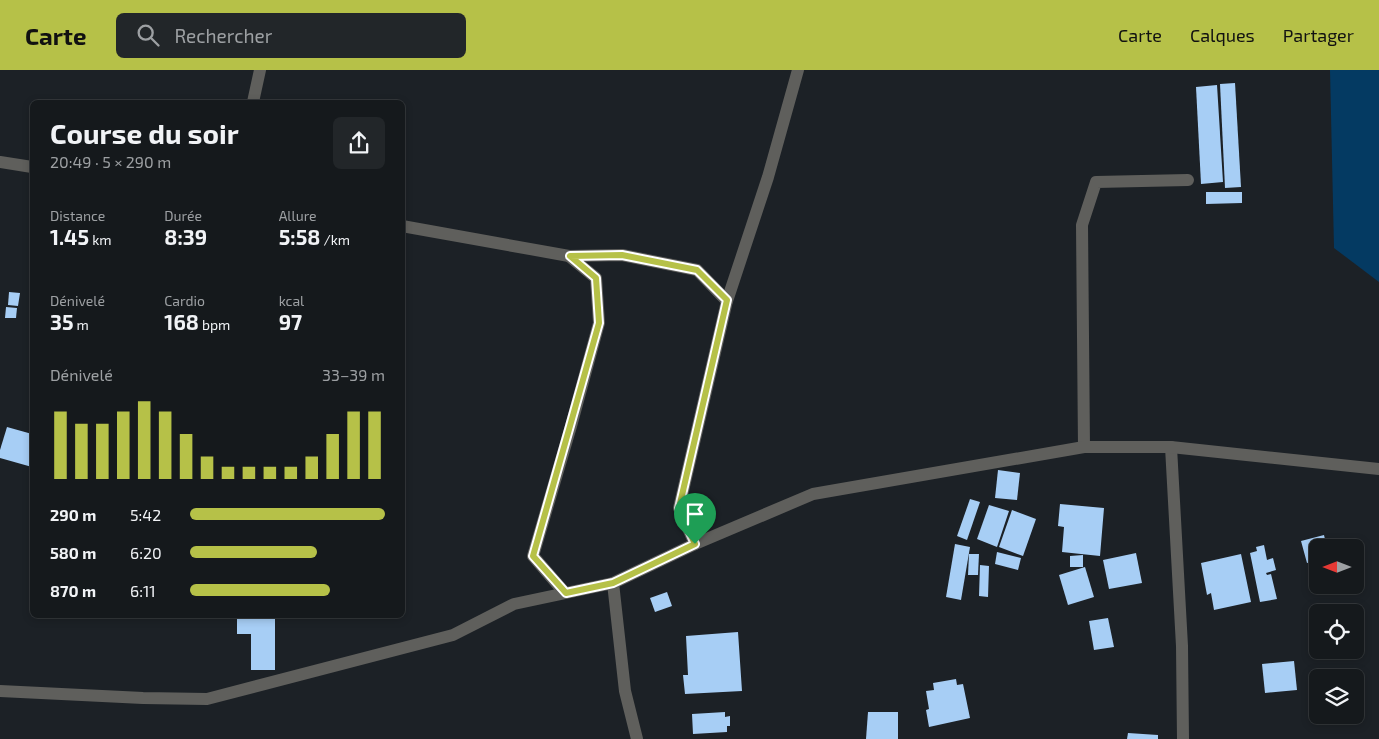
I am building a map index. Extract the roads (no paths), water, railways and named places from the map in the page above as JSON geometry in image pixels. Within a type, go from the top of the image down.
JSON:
[{"type":"street","points":[[253,100],[260,70]]},
{"type":"street","points":[[695,544],[679,508],[727,300],[768,177],[798,70]]},
{"type":"street","points":[[0,162],[30,167]]},
{"type":"street","points":[[1084,447],[1082,225],[1096,182],[1188,180]]},
{"type":"street","points":[[405,227],[570,256],[622,255],[697,270],[727,300]]},
{"type":"street","points":[[566,593],[533,556],[599,323],[596,278],[570,256]]},
{"type":"street","points":[[0,692],[206,699],[453,635],[514,604],[613,583],[695,544],[813,494],[1084,447],[1171,447],[1379,469]]},
{"type":"street","points":[[1171,447],[1182,646],[1183,739]]},
{"type":"street","points":[[613,583],[625,691],[637,739]]}]
